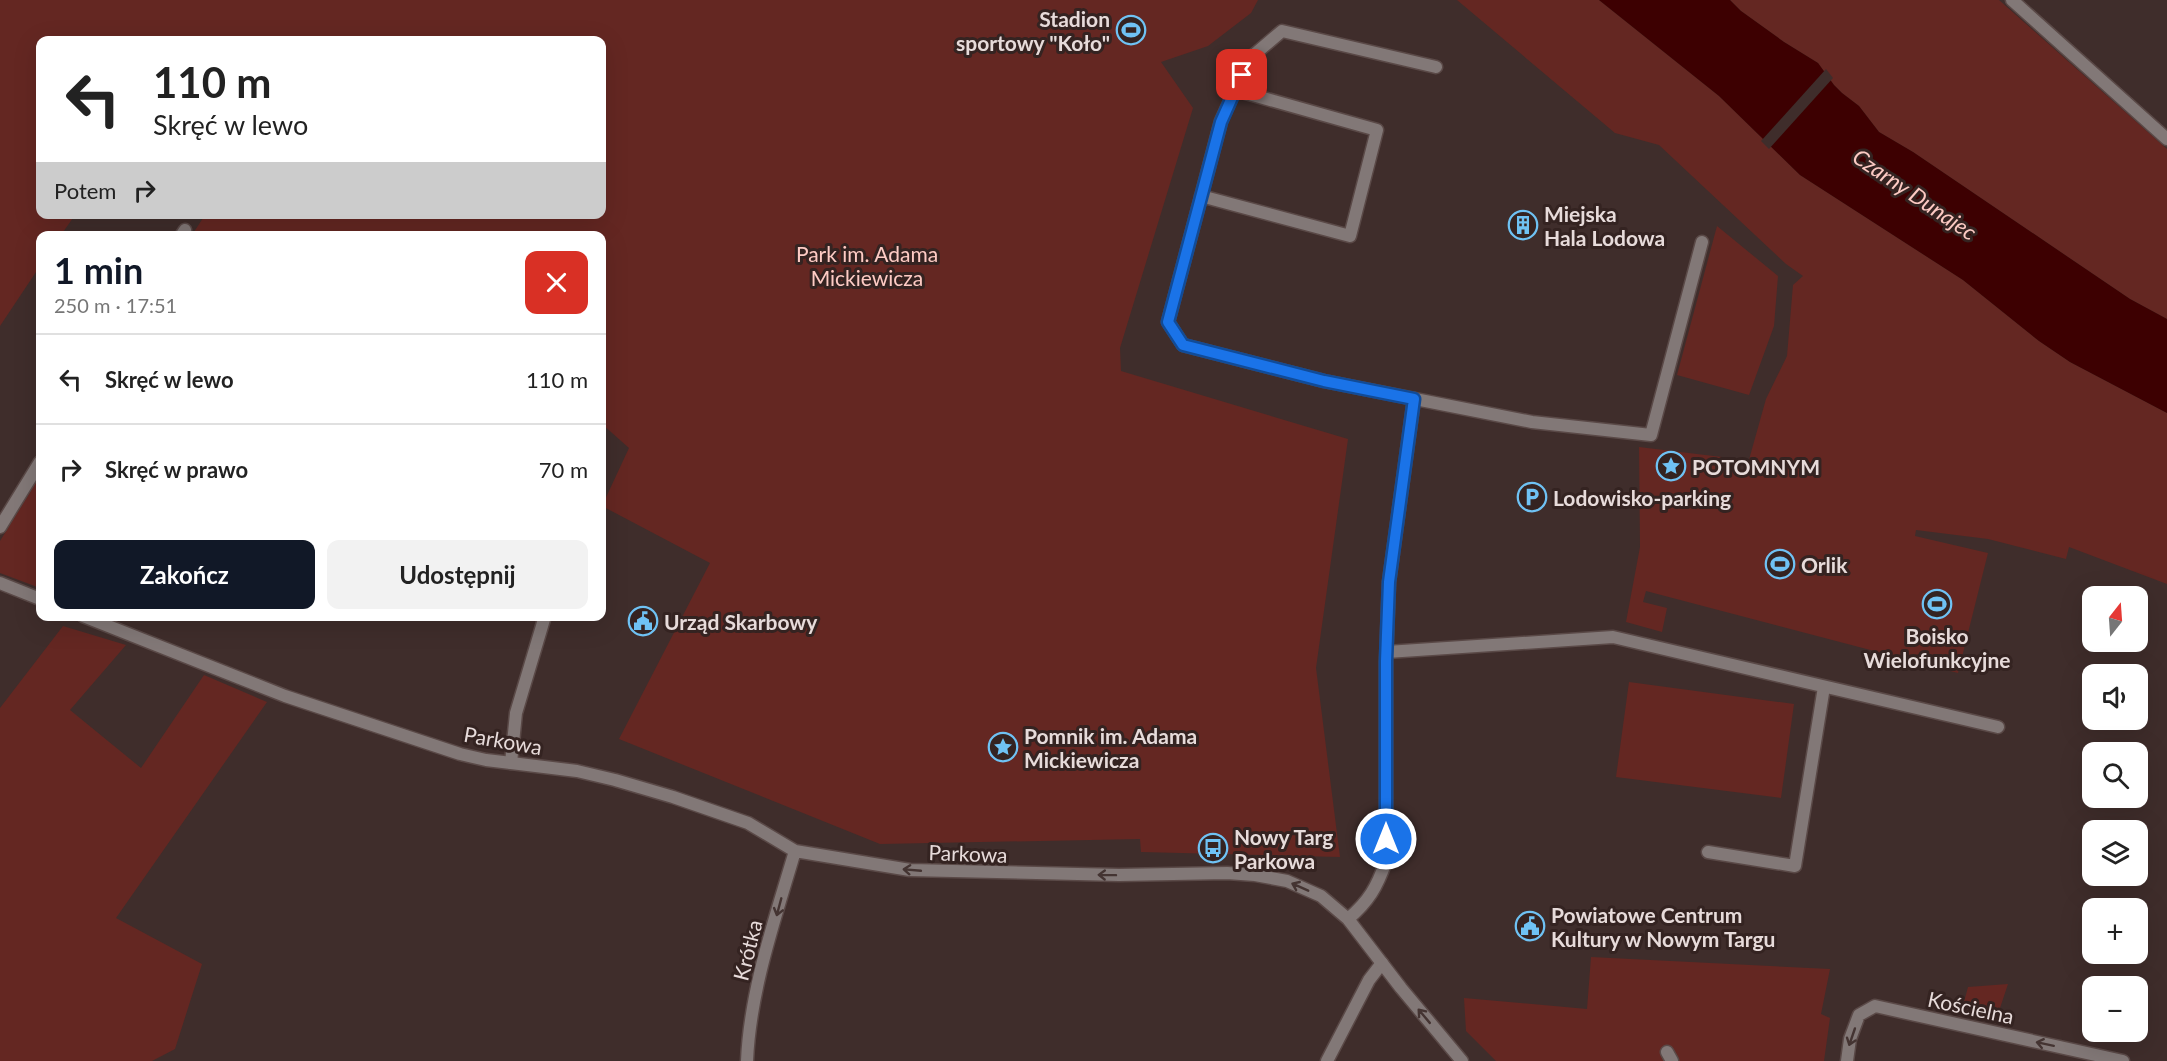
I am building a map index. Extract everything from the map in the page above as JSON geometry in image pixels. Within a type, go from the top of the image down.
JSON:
[{"type":"street","points":[[2012,0],[2167,139]]},
{"type":"street","points":[[1436,67],[1282,31],[1249,59],[1221,122],[1168,322],[1183,345],[1324,381],[1532,422],[1650,435],[1702,242]]},
{"type":"street","points":[[1201,196],[1350,237],[1377,130],[1235,90]]},
{"type":"street","points":[[1348,919],[1364,905],[1377,886],[1386,861],[1387,652],[1392,554],[1414,399]]},
{"type":"street","points":[[0,527],[36,468]]},
{"type":"street","points":[[0,583],[36,597]]},
{"type":"street","name":"Parkowa","points":[[96,621],[285,696],[460,754],[577,771],[673,797],[748,823],[795,851],[910,870],[1037,874],[1255,874],[1287,881],[1321,896],[1348,919],[1401,988],[1462,1061]]},
{"type":"street","points":[[511,763],[516,713],[544,621]]},
{"type":"street","points":[[1387,652],[1612,638],[1998,727]]},
{"type":"street","points":[[1708,852],[1795,866],[1824,687]]},
{"type":"street","name":"Krótka","points":[[747,1061],[758,984],[795,851]]},
{"type":"street","points":[[1327,1061],[1369,980],[1383,963]]},
{"type":"street","name":"Kościelna","points":[[1846,1061],[1850,1039],[1859,1015],[1875,1006],[2123,1061]]},
{"type":"green space","name":"Park im. Adama Mickiewicza","points":[[0,0],[1258,0],[1251,13],[1208,46],[1161,62],[1193,108],[1120,348],[1121,371],[1348,439],[1316,668],[1340,857],[1141,852],[1140,839],[880,844],[619,739],[710,563],[606,508],[606,497],[629,448],[606,428],[606,231],[195,231],[202,219],[606,219],[606,36],[36,36],[36,219],[72,219],[64,231],[36,231],[36,272],[0,326]]},
{"type":"green space","points":[[1457,0],[1599,0],[1719,96],[1800,175],[1963,280],[2039,341],[2070,362],[2167,413],[2167,584],[2069,547],[2066,559],[1988,539],[1916,530],[1915,536],[1988,553],[1958,673],[1646,591],[1643,602],[1667,608],[1662,632],[1626,622],[1640,547],[1639,447],[1730,458],[1745,474],[1766,399],[1787,356],[1793,285],[1803,276],[1786,264],[1659,145],[1615,133]]},
{"type":"green space","points":[[1730,0],[1999,0],[2167,149],[2167,319],[2130,299],[1913,152],[1879,132],[1859,106],[1834,85],[1818,63],[1784,42],[1741,11]]},
{"type":"green space","points":[[1717,226],[1778,276],[1774,326],[1749,395],[1677,375]]},
{"type":"green space","points":[[36,482],[36,586],[0,573],[0,541]]},
{"type":"green space","points":[[63,626],[126,645],[70,710],[141,768],[204,675],[267,702],[116,918],[202,964],[175,1049],[152,1061],[0,1061],[0,708]]},
{"type":"green space","points":[[1629,682],[1794,704],[1781,798],[1616,777]]},
{"type":"green space","points":[[1591,957],[1830,969],[1821,1014],[1830,1018],[1824,1061],[1496,1061],[1466,1031],[1464,998],[1587,1009]]},
{"type":"green space","points":[[2008,984],[1999,1011],[1964,1002],[1968,987]]},
{"type":"water","name":"Czarny Dunajec","points":[[1599,0],[1730,0],[1741,11],[1784,42],[1818,63],[1834,85],[1859,106],[1879,132],[1913,152],[2130,299],[2167,319],[2167,413],[2070,362],[2039,341],[1963,280],[1800,175],[1719,96]]},
{"type":"pier","points":[[1826,69],[1833,78],[1769,149],[1761,141]]},
{"type":"place","name":"Stadion sportowy \"Koło\"","points":[[1131,30]]},
{"type":"place","name":"Miejska Hala Lodowa","points":[[1523,225]]},
{"type":"place","name":"POTOMNYM","points":[[1671,466]]},
{"type":"place","name":"Lodowisko-parking","points":[[1532,497]]},
{"type":"place","name":"Orlik","points":[[1780,564]]},
{"type":"place","name":"Boisko Wielofunkcyjne","points":[[1937,604]]},
{"type":"place","name":"Urząd Skarbowy","points":[[643,621]]},
{"type":"place","name":"Pomnik im. Adama Mickiewicza","points":[[1003,747]]},
{"type":"place","name":"Nowy Targ Parkowa","points":[[1213,848]]},
{"type":"place","name":"Powiatowe Centrum Kultury w Nowym Targu","points":[[1530,926]]},
{"type":"route","points":[[1242,75],[1221,122],[1168,322],[1183,345],[1324,381],[1414,399],[1389,582],[1386,661],[1386,839]]}]
